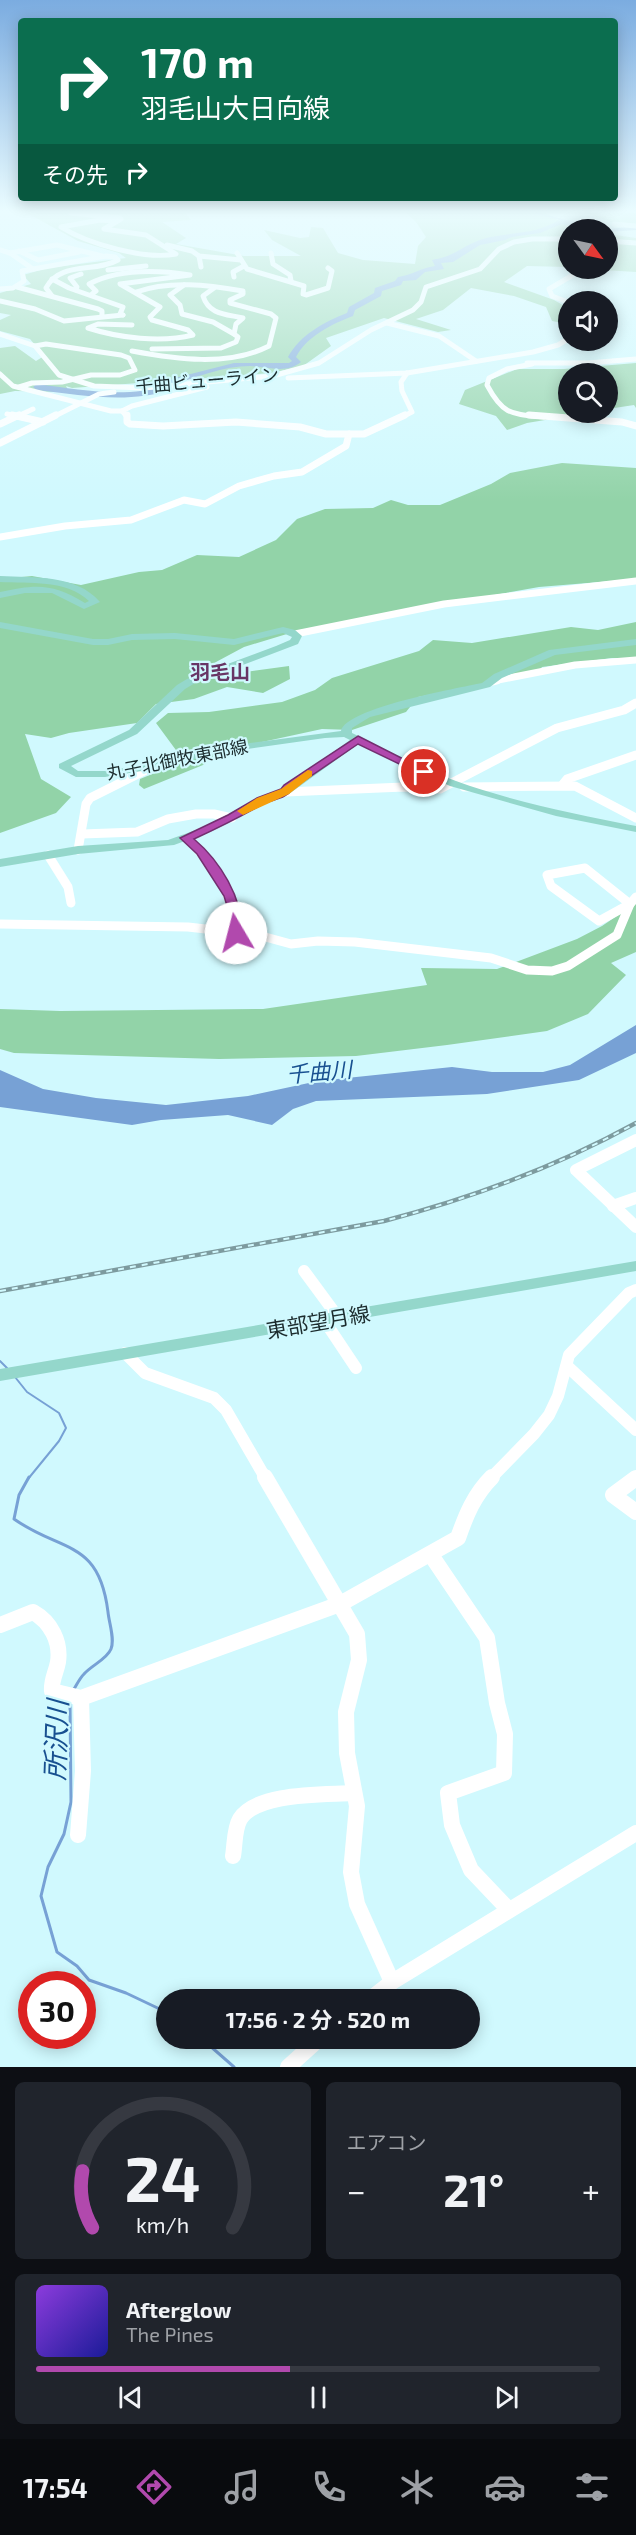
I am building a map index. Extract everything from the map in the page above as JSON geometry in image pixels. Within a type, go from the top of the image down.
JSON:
[{"type":"main road","points":[[0,579],[58,583],[83,592],[95,602],[84,606],[66,595],[40,591],[20,591],[0,595]]},
{"type":"main road","points":[[0,626],[93,642],[108,642],[132,637],[175,636],[234,642],[277,630],[288,630],[296,634]]},
{"type":"main road","name":"丸子北御牧東部線","points":[[296,634],[297,638],[294,642],[191,681],[181,687],[134,732],[70,760],[63,766],[69,772],[91,775],[150,768],[212,751],[346,734],[424,772],[459,785],[556,813],[636,829]]},
{"type":"main road","points":[[346,734],[347,727],[366,715],[479,687],[506,672],[553,652],[636,642]]},
{"type":"main road","points":[[0,863],[78,850],[157,846],[186,838],[232,818],[261,801],[285,792],[288,787],[358,739]]},
{"type":"main road","name":"東部望月線","points":[[0,1375],[636,1266]]},
{"type":"street","points":[[36,309],[64,321],[123,315]]},
{"type":"street","points":[[99,309],[102,311],[102,316]]},
{"type":"street","points":[[122,309],[120,314],[142,335]]},
{"type":"street","points":[[132,326],[98,324],[88,328],[134,336],[180,339],[193,335],[188,330],[150,318],[158,309]]},
{"type":"street","points":[[121,355],[148,349],[183,350],[226,347],[236,342],[238,337],[234,334],[213,322],[182,314],[183,309]]},
{"type":"street","points":[[211,309],[243,318],[236,324],[234,334]]},
{"type":"street","points":[[132,351],[172,359],[210,359],[238,356],[266,348],[274,333],[276,318],[253,309]]},
{"type":"street","name":"千曲ビューライン","points":[[35,345],[53,370],[70,380],[113,388],[257,378],[291,372],[320,363],[411,309]]},
{"type":"street","points":[[386,323],[439,336],[476,361]]},
{"type":"street","points":[[0,334],[35,345],[46,344],[121,355],[129,358],[135,370],[120,375],[92,375],[70,380],[32,383],[19,387]]},
{"type":"street","points":[[122,411],[132,406],[231,382],[407,373],[543,350],[558,343]]},
{"type":"street","points":[[510,356],[532,364]]},
{"type":"street","points":[[636,359],[532,364],[507,369],[489,378],[487,385],[498,406],[525,415],[622,422],[636,426]]},
{"type":"street","points":[[291,372],[300,378]]},
{"type":"street","points":[[0,374],[13,386],[106,410],[122,411],[128,415],[130,424],[163,426],[236,422],[300,427],[326,434],[349,434],[374,431],[412,412],[402,391],[401,382],[407,373]]},
{"type":"street","points":[[0,443],[97,395],[159,389],[165,386]]},
{"type":"street","points":[[0,424],[33,409]]},
{"type":"street","points":[[7,414],[44,422]]},
{"type":"street","points":[[0,537],[65,526],[131,520],[184,500],[205,504],[239,486],[274,476],[302,472],[346,446],[349,434]]},
{"type":"street","points":[[296,634],[444,604],[636,581]]},
{"type":"street","points":[[493,681],[575,665],[636,660]]},
{"type":"street","points":[[459,785],[557,728],[624,710],[636,703]]},
{"type":"street","points":[[563,784],[567,779],[636,755]]},
{"type":"street","points":[[78,850],[86,804],[90,798],[150,768]]},
{"type":"street","points":[[285,792],[440,789],[459,785],[563,784],[581,787],[636,818]]},
{"type":"street","points":[[82,834],[145,831],[156,823],[177,816],[216,813],[232,818]]},
{"type":"street","points":[[186,838],[202,852],[230,896],[236,916],[236,933]]},
{"type":"street","points":[[48,855],[68,887],[71,903]]},
{"type":"street","points":[[585,868],[633,900],[599,921],[551,886],[546,876],[585,868]]},
{"type":"street","points":[[0,924],[188,927],[258,935],[291,944],[355,942],[480,957],[527,970],[552,971],[567,966],[618,935],[633,900]]},
{"type":"street","points":[[636,1139],[576,1170],[636,1227]]},
{"type":"street","points":[[614,1206],[636,1198]]},
{"type":"street","points":[[304,1271],[332,1309],[329,1319],[356,1368]]},
{"type":"street","points":[[0,1625],[33,1612],[49,1624],[56,1638],[58,1662],[50,1682],[52,1691],[81,1698],[340,1604],[458,1538],[468,1509],[481,1488],[534,1434],[549,1415],[558,1396],[569,1355],[629,1293],[636,1290]]},
{"type":"street","points":[[124,1353],[145,1373],[214,1398],[226,1410],[357,1634],[359,1660],[346,1712],[347,1753],[357,1806],[351,1872],[357,1904],[392,1982]]},
{"type":"street","points":[[567,1366],[636,1430]]},
{"type":"street","points":[[636,1478],[613,1495],[636,1512]]},
{"type":"street","points":[[431,1555],[488,1638],[496,1703],[505,1734],[504,1773],[448,1793],[452,1825],[471,1870],[509,1910]]},
{"type":"street","points":[[78,1835],[83,1771],[81,1698]]},
{"type":"street","points":[[233,1856],[239,1820],[246,1810],[259,1804],[294,1798],[353,1793]]},
{"type":"street","points":[[383,1989],[636,1833]]},
{"type":"street","points":[[288,2067],[308,2049]]},
{"type":"green space","points":[[0,309],[444,309],[416,319],[451,330],[438,332],[384,318],[326,338],[331,346],[303,366],[271,373],[72,388],[66,386],[69,392],[15,391],[0,394],[0,348],[15,346],[36,361],[44,356],[30,339],[0,331],[0,320],[11,315],[0,313]]},
{"type":"green space","points":[[547,309],[558,309],[558,322],[552,321]]},
{"type":"green space","points":[[636,363],[636,408],[634,405],[618,407],[618,364]]},
{"type":"green space","points":[[517,369],[558,369],[558,418],[527,423],[507,430],[496,416],[459,404],[465,390]]},
{"type":"green space","points":[[562,463],[636,468],[636,579],[539,587],[300,630],[244,647],[216,662],[210,669],[238,673],[289,666],[290,679],[263,693],[227,687],[194,699],[156,704],[137,723],[69,733],[51,738],[25,734],[41,779],[71,797],[56,813],[0,833],[0,579],[32,576],[81,585],[139,572],[162,570],[197,555],[239,557],[276,540],[297,519],[325,509],[373,508],[391,500],[408,505],[440,505],[491,484],[510,473]]},
{"type":"green space","points":[[636,622],[636,658],[612,658],[542,667],[536,675],[418,697],[406,712],[352,730],[322,729],[221,751],[203,765],[144,789],[139,785],[140,779],[184,761],[156,723],[168,713],[209,712],[282,702],[315,690],[332,678],[419,651],[433,640],[472,643],[571,627],[598,630]]},
{"type":"green space","points":[[636,903],[636,952],[611,963],[626,975],[588,1014],[547,1031],[356,1056],[219,1059],[14,1053],[0,1049],[0,1009],[60,1011],[263,1009],[427,985],[421,968],[497,969],[577,939],[602,926]]},
{"type":"water","points":[[636,1025],[636,1053],[579,1080],[487,1094],[316,1101],[293,1109],[272,1125],[228,1115],[161,1120],[132,1125],[0,1107],[0,1070],[43,1089],[96,1098],[166,1105],[248,1096],[318,1081],[452,1067],[492,1072],[543,1072],[570,1065]]},
{"type":"waterway","points":[[170,384],[234,365],[281,366],[297,362],[292,357],[301,344],[326,326],[350,314],[352,309]]},
{"type":"waterway","points":[[37,387],[120,396],[136,396],[168,388]]},
{"type":"waterway","name":"所沢川","points":[[0,1361],[7,1368]]},
{"type":"waterway","name":"所沢川","points":[[15,1377],[27,1392],[59,1413],[66,1428],[59,1441],[28,1479]]},
{"type":"waterway","name":"所沢川","points":[[29,1477],[19,1495],[14,1519],[87,1559],[96,1571],[103,1588],[112,1636],[111,1649],[84,1674],[74,1689]]},
{"type":"waterway","name":"所沢川","points":[[70,1703],[71,1802],[64,1834],[48,1867],[41,1896],[57,1952],[77,1966],[89,1980],[126,1993],[156,2007]]},
{"type":"waterway","name":"所沢川","points":[[214,2049],[234,2067]]},
{"type":"railway","points":[[0,1291],[384,1221],[513,1180],[575,1154],[636,1123]]},
{"type":"slow traffic","points":[[243,811],[285,792],[288,787],[308,773]]},
{"type":"district","name":"羽毛山","points":[[220,671]]},
{"type":"route","points":[[236,933],[236,916],[230,896],[202,852],[186,838],[232,818],[261,801],[285,792],[288,787],[358,739],[424,772]]},
{"type":"water label","name":"千曲川","points":[[319,1071]]}]
